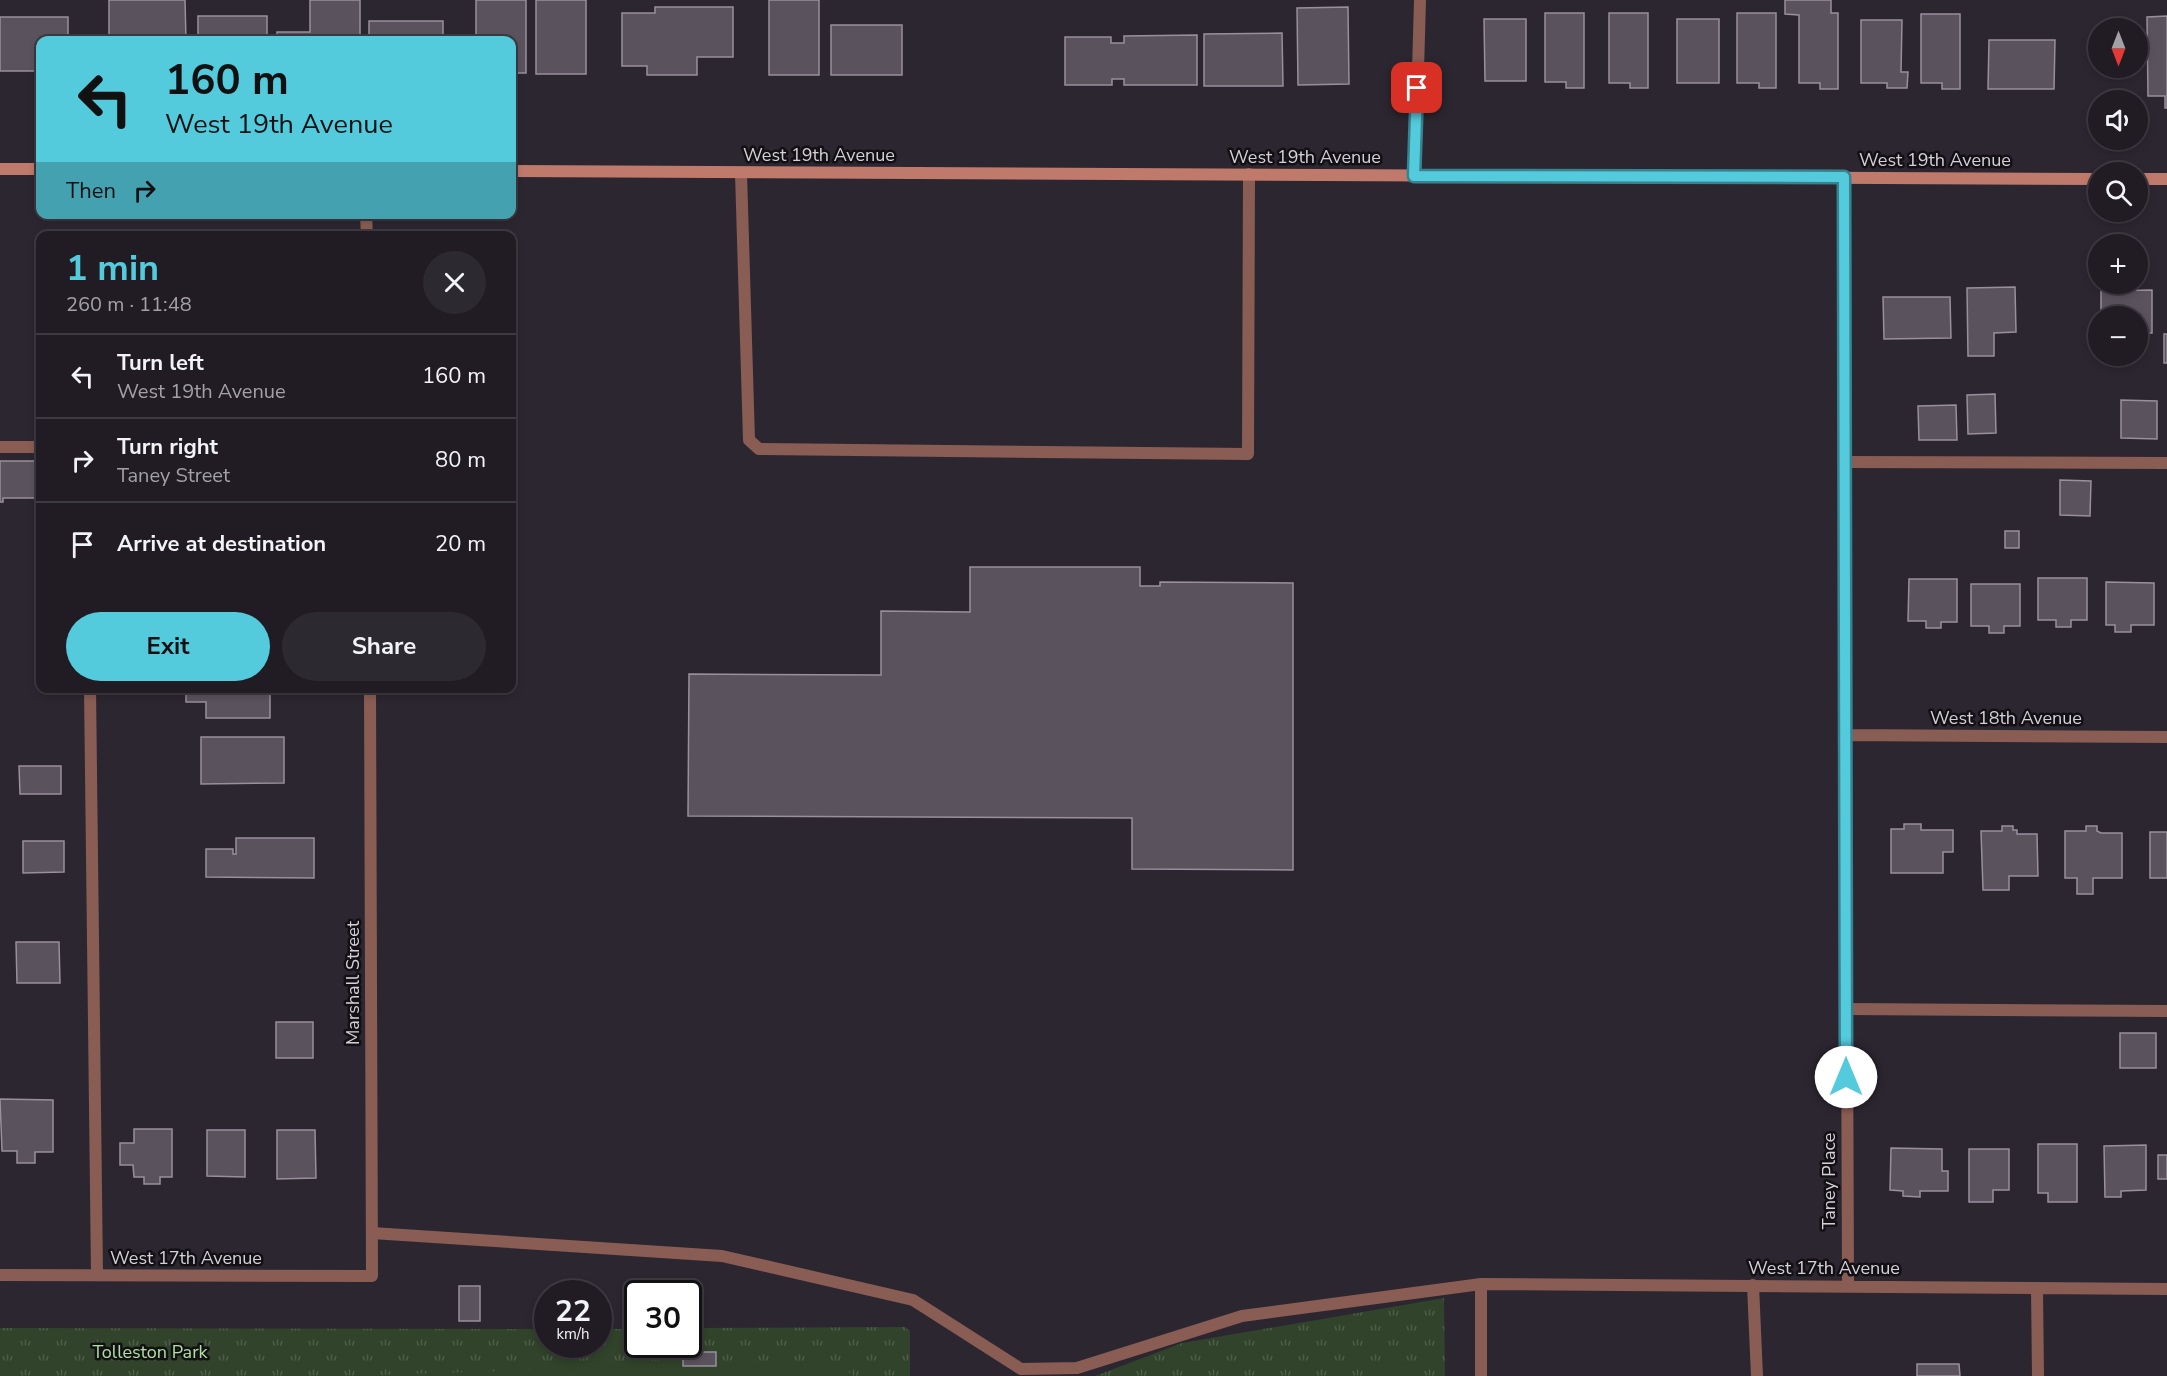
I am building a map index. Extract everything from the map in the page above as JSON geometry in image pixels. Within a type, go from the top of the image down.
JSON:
[{"type":"street","points":[[1414,176],[1420,0]]},
{"type":"street","points":[[0,169],[36,169]]},
{"type":"street","name":"West 19th Avenue","points":[[516,171],[2088,179]]},
{"type":"street","points":[[741,172],[749,440],[752,446],[759,449],[1248,454],[1249,174]]},
{"type":"street","name":"Taney Place","points":[[1844,177],[1844,735],[1848,1285]]},
{"type":"street","points":[[2148,179],[2167,179]]},
{"type":"street","points":[[0,447],[36,447]]},
{"type":"street","points":[[1844,462],[2167,463]]},
{"type":"street","points":[[90,693],[97,1275]]},
{"type":"street","name":"Marshall Street","points":[[370,693],[372,1276]]},
{"type":"street","name":"West 18th Avenue","points":[[1844,735],[2167,737]]},
{"type":"street","points":[[1846,1010],[2167,1011]]},
{"type":"street","name":"West 17th Avenue","points":[[372,1233],[722,1256],[913,1300],[1022,1369],[1077,1368],[1242,1316],[1481,1284],[2167,1289]]},
{"type":"street","name":"West 17th Avenue","points":[[0,1275],[372,1276]]},
{"type":"street","points":[[1481,1284],[1481,1376]]},
{"type":"street","points":[[1754,1285],[1757,1376]]},
{"type":"street","points":[[2037,1289],[2038,1376]]},
{"type":"green space","points":[[1444,1298],[1445,1376],[1095,1376],[1182,1343]]},
{"type":"green space","name":"Tolleston Park","points":[[905,1327],[910,1331],[910,1376],[0,1376],[0,1328],[534,1329],[534,1358],[612,1358],[612,1329],[624,1329],[624,1358],[702,1358],[702,1328]]},
{"type":"green space","points":[[1420,1363],[1420,1376],[1373,1376],[1372,1364]]},
{"type":"green space","points":[[842,1365],[853,1376],[347,1376],[661,1366]]},
{"type":"building","points":[[109,0],[185,0],[186,36],[109,36]]},
{"type":"building","points":[[310,0],[360,0],[360,36],[277,36],[277,32],[310,32]]},
{"type":"building","points":[[476,0],[526,0],[526,73],[516,73],[516,36],[476,36]]},
{"type":"building","points":[[536,0],[586,0],[586,74],[536,74]]},
{"type":"building","points":[[769,0],[819,0],[819,75],[769,75]]},
{"type":"building","points":[[1785,0],[1831,0],[1831,13],[1838,13],[1838,89],[1820,89],[1820,83],[1799,83],[1799,15],[1785,14]]},
{"type":"building","points":[[655,7],[733,7],[733,57],[697,57],[697,75],[647,75],[647,66],[622,66],[622,13],[655,13]]},
{"type":"building","points":[[1348,7],[1349,84],[1298,85],[1297,8]]},
{"type":"building","points":[[1545,13],[1584,13],[1584,88],[1566,88],[1566,82],[1545,82]]},
{"type":"building","points":[[1609,13],[1648,13],[1648,88],[1630,88],[1630,83],[1609,83]]},
{"type":"building","points":[[1737,13],[1776,13],[1776,88],[1759,88],[1759,83],[1737,83]]},
{"type":"building","points":[[1921,14],[1960,14],[1960,89],[1942,89],[1942,83],[1921,83]]},
{"type":"building","points":[[198,16],[267,16],[267,36],[198,36]]},
{"type":"building","points":[[2167,16],[2167,108],[2165,108],[2165,96],[2148,96],[2147,17]]},
{"type":"building","points":[[0,17],[68,17],[68,36],[36,36],[36,71],[0,71]]},
{"type":"building","points":[[1484,19],[1526,19],[1526,81],[1485,81]]},
{"type":"building","points":[[1677,19],[1719,19],[1719,83],[1677,83]]},
{"type":"building","points":[[1861,20],[1902,20],[1901,72],[1908,72],[1907,88],[1887,88],[1887,83],[1861,83]]},
{"type":"building","points":[[369,21],[443,21],[443,36],[369,36]]},
{"type":"building","points":[[831,25],[902,25],[902,75],[831,75]]},
{"type":"building","points":[[1282,33],[1283,86],[1204,86],[1204,34]]},
{"type":"building","points":[[1197,35],[1197,85],[1124,85],[1124,79],[1112,79],[1112,85],[1065,85],[1065,37],[1111,37],[1111,43],[1124,43],[1124,36]]},
{"type":"building","points":[[1989,40],[2055,40],[2054,89],[1988,89]]},
{"type":"building","points":[[2015,287],[2016,332],[1994,333],[1994,356],[1968,356],[1967,288]]},
{"type":"building","points":[[2148,290],[2152,290],[2152,333],[2148,333],[2148,306],[2101,306],[2101,294],[2148,294]]},
{"type":"building","points":[[1883,297],[1950,297],[1951,338],[1884,339]]},
{"type":"building","points":[[2164,334],[2167,334],[2167,363],[2164,363]]},
{"type":"building","points":[[1995,394],[1996,433],[1968,434],[1967,395]]},
{"type":"building","points":[[2121,400],[2157,401],[2157,439],[2121,438]]},
{"type":"building","points":[[1956,405],[1957,440],[1919,440],[1918,406]]},
{"type":"building","points":[[0,461],[36,461],[36,498],[3,498],[3,502],[0,502]]},
{"type":"building","points":[[2060,480],[2091,481],[2090,516],[2060,515]]},
{"type":"building","points":[[2005,531],[2019,531],[2019,548],[2005,548]]},
{"type":"building","points":[[970,567],[1140,567],[1140,586],[1160,586],[1160,582],[1293,583],[1293,870],[1132,869],[1132,818],[688,816],[689,674],[881,675],[881,611],[970,612]]},
{"type":"building","points":[[2038,578],[2087,578],[2087,620],[2071,620],[2071,627],[2056,627],[2056,620],[2038,620]]},
{"type":"building","points":[[1909,579],[1957,579],[1957,622],[1941,622],[1941,628],[1926,628],[1926,621],[1908,621]]},
{"type":"building","points":[[2106,582],[2154,583],[2154,625],[2131,625],[2131,632],[2115,632],[2115,625],[2106,625]]},
{"type":"building","points":[[1971,584],[2020,584],[2020,626],[2004,626],[2004,633],[1989,633],[1989,626],[1971,626]]},
{"type":"building","points":[[186,693],[270,693],[270,718],[206,718],[206,702],[186,702]]},
{"type":"building","points":[[201,737],[284,737],[284,783],[201,784]]},
{"type":"building","points":[[19,766],[61,766],[61,794],[20,794]]},
{"type":"building","points":[[1904,824],[1921,824],[1921,830],[1953,830],[1953,852],[1943,852],[1943,873],[1891,873],[1891,829],[1904,829]]},
{"type":"building","points":[[2002,826],[2013,826],[2017,834],[2037,834],[2038,876],[2009,876],[2009,890],[1983,890],[1981,831],[2002,831]]},
{"type":"building","points":[[2086,826],[2097,826],[2097,831],[2101,833],[2122,833],[2122,878],[2093,878],[2093,894],[2077,894],[2077,878],[2065,878],[2065,831],[2086,831]]},
{"type":"building","points":[[2150,832],[2167,832],[2167,878],[2150,878]]},
{"type":"building","points":[[236,838],[314,838],[314,878],[206,877],[206,849],[233,849],[233,854],[236,854]]},
{"type":"building","points":[[23,841],[64,841],[64,872],[23,873]]},
{"type":"building","points":[[16,942],[59,942],[60,983],[17,983]]},
{"type":"building","points":[[276,1022],[313,1022],[313,1058],[276,1058]]},
{"type":"building","points":[[2120,1033],[2156,1033],[2156,1068],[2120,1068]]},
{"type":"building","points":[[0,1099],[53,1100],[53,1152],[35,1152],[35,1163],[17,1163],[17,1151],[2,1151]]},
{"type":"building","points":[[134,1129],[172,1129],[172,1177],[160,1177],[160,1184],[144,1184],[144,1177],[134,1177],[133,1165],[120,1165],[120,1143],[134,1143]]},
{"type":"building","points":[[207,1130],[245,1130],[245,1177],[207,1176]]},
{"type":"building","points":[[277,1130],[315,1130],[316,1178],[277,1179]]},
{"type":"building","points":[[2038,1144],[2077,1144],[2077,1202],[2048,1202],[2048,1193],[2038,1193]]},
{"type":"building","points":[[2146,1145],[2146,1190],[2121,1191],[2121,1197],[2105,1197],[2104,1146]]},
{"type":"building","points":[[1891,1148],[1942,1149],[1942,1171],[1948,1171],[1948,1191],[1920,1191],[1920,1197],[1903,1196],[1903,1191],[1890,1190]]},
{"type":"building","points":[[1969,1149],[2009,1149],[2009,1190],[1993,1190],[1993,1202],[1969,1202]]},
{"type":"building","points":[[2158,1155],[2167,1155],[2167,1179],[2158,1179]]},
{"type":"building","points":[[459,1286],[480,1286],[480,1321],[459,1321]]},
{"type":"building","points":[[702,1352],[716,1352],[716,1366],[683,1366],[683,1358],[702,1358]]},
{"type":"building","points":[[1917,1364],[1959,1364],[1960,1376],[1917,1376]]},
{"type":"route","points":[[1417,88],[1414,176],[1844,177],[1846,1077]]}]
